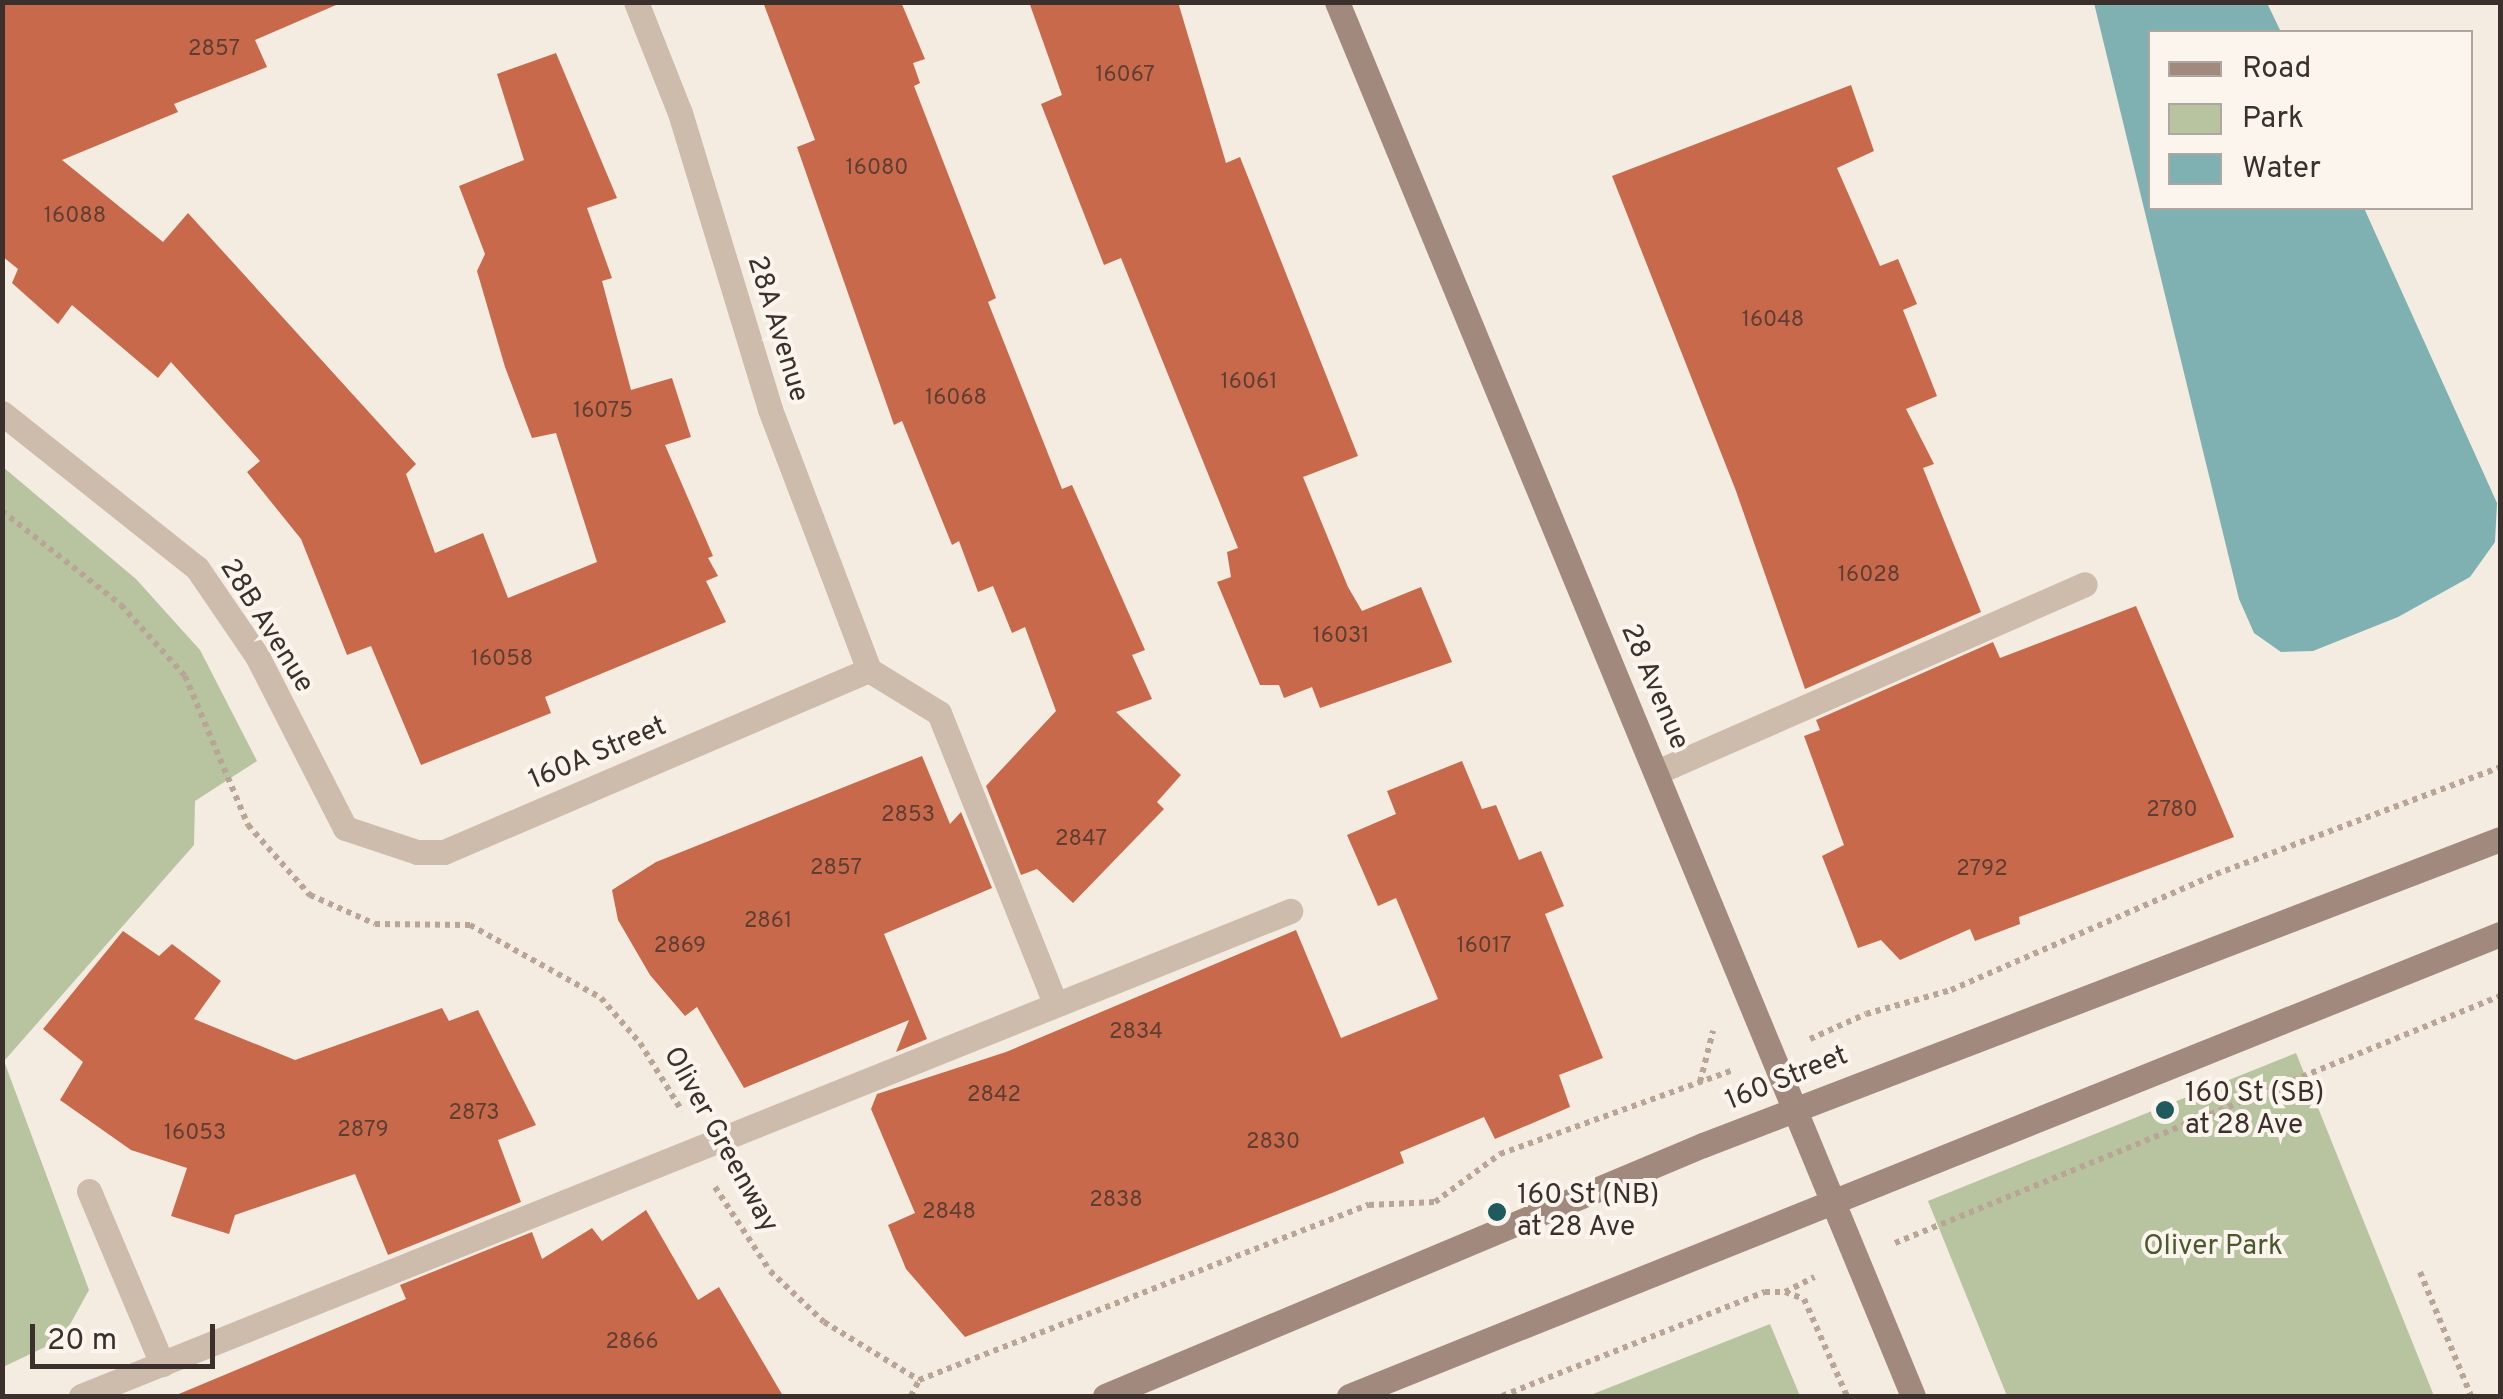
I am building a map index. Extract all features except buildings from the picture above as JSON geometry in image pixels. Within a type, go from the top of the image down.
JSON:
[{"type":"main road","name":"28 Avenue","points":[[1337,2],[1913,1396]]},
{"type":"main road","name":"160 Street","points":[[1105,1396],[1795,1108],[2500,839]]},
{"type":"main road","points":[[1349,1396],[2500,934]]},
{"type":"street","name":"28A Avenue","points":[[636,2],[680,113],[770,410],[870,670]]},
{"type":"street","name":"28B Avenue","points":[[2,414],[197,568],[257,656],[345,828]]},
{"type":"street","points":[[1658,772],[2085,584]]},
{"type":"street","name":"160A Street","points":[[345,828],[417,852],[444,852],[870,670]]},
{"type":"street","points":[[870,670],[939,713],[1055,1003]]},
{"type":"street","points":[[81,1396],[1290,911]]},
{"type":"street","points":[[89,1191],[162,1364]]},
{"type":"path","name":"Oliver Greenway","points":[[2,511],[121,605],[185,676],[248,825],[310,895],[375,924],[470,925],[601,998],[640,1044],[736,1225],[770,1271],[824,1322],[919,1380]]},
{"type":"path","points":[[1844,1024],[1951,990],[2216,874],[2500,767]]},
{"type":"path","points":[[1921,1232],[2500,996]]},
{"type":"path","points":[[911,1396],[919,1380],[1369,1205],[1434,1202],[1486,1160],[1654,1095],[1681,1091],[1719,1076]]},
{"type":"path","points":[[2420,1272],[2471,1396]]},
{"type":"path","points":[[1502,1396],[1742,1301],[1786,1292],[1804,1281]]},
{"type":"path","points":[[1786,1292],[1804,1299],[1847,1396]]},
{"type":"green space","points":[[3,467],[136,579],[200,650],[257,761],[195,801],[194,845],[4,1061],[89,1290],[62,1339],[3,1367]]},
{"type":"green space","name":"Oliver Park","points":[[2296,1053],[2434,1396],[2007,1396],[1928,1201]]},
{"type":"green space","points":[[1770,1324],[1800,1396],[1588,1396]]},
{"type":"water","points":[[2094,3],[2267,3],[2280,30],[2148,30],[2148,210],[2365,210],[2497,503],[2495,542],[2470,577],[2398,617],[2313,651],[2281,652],[2254,633],[2239,599]]},
{"type":"place","name":"160 St (SB) at 28 Ave","points":[[2165,1110]]},
{"type":"place","name":"160 St (NB) at 28 Ave","points":[[1497,1212]]}]
